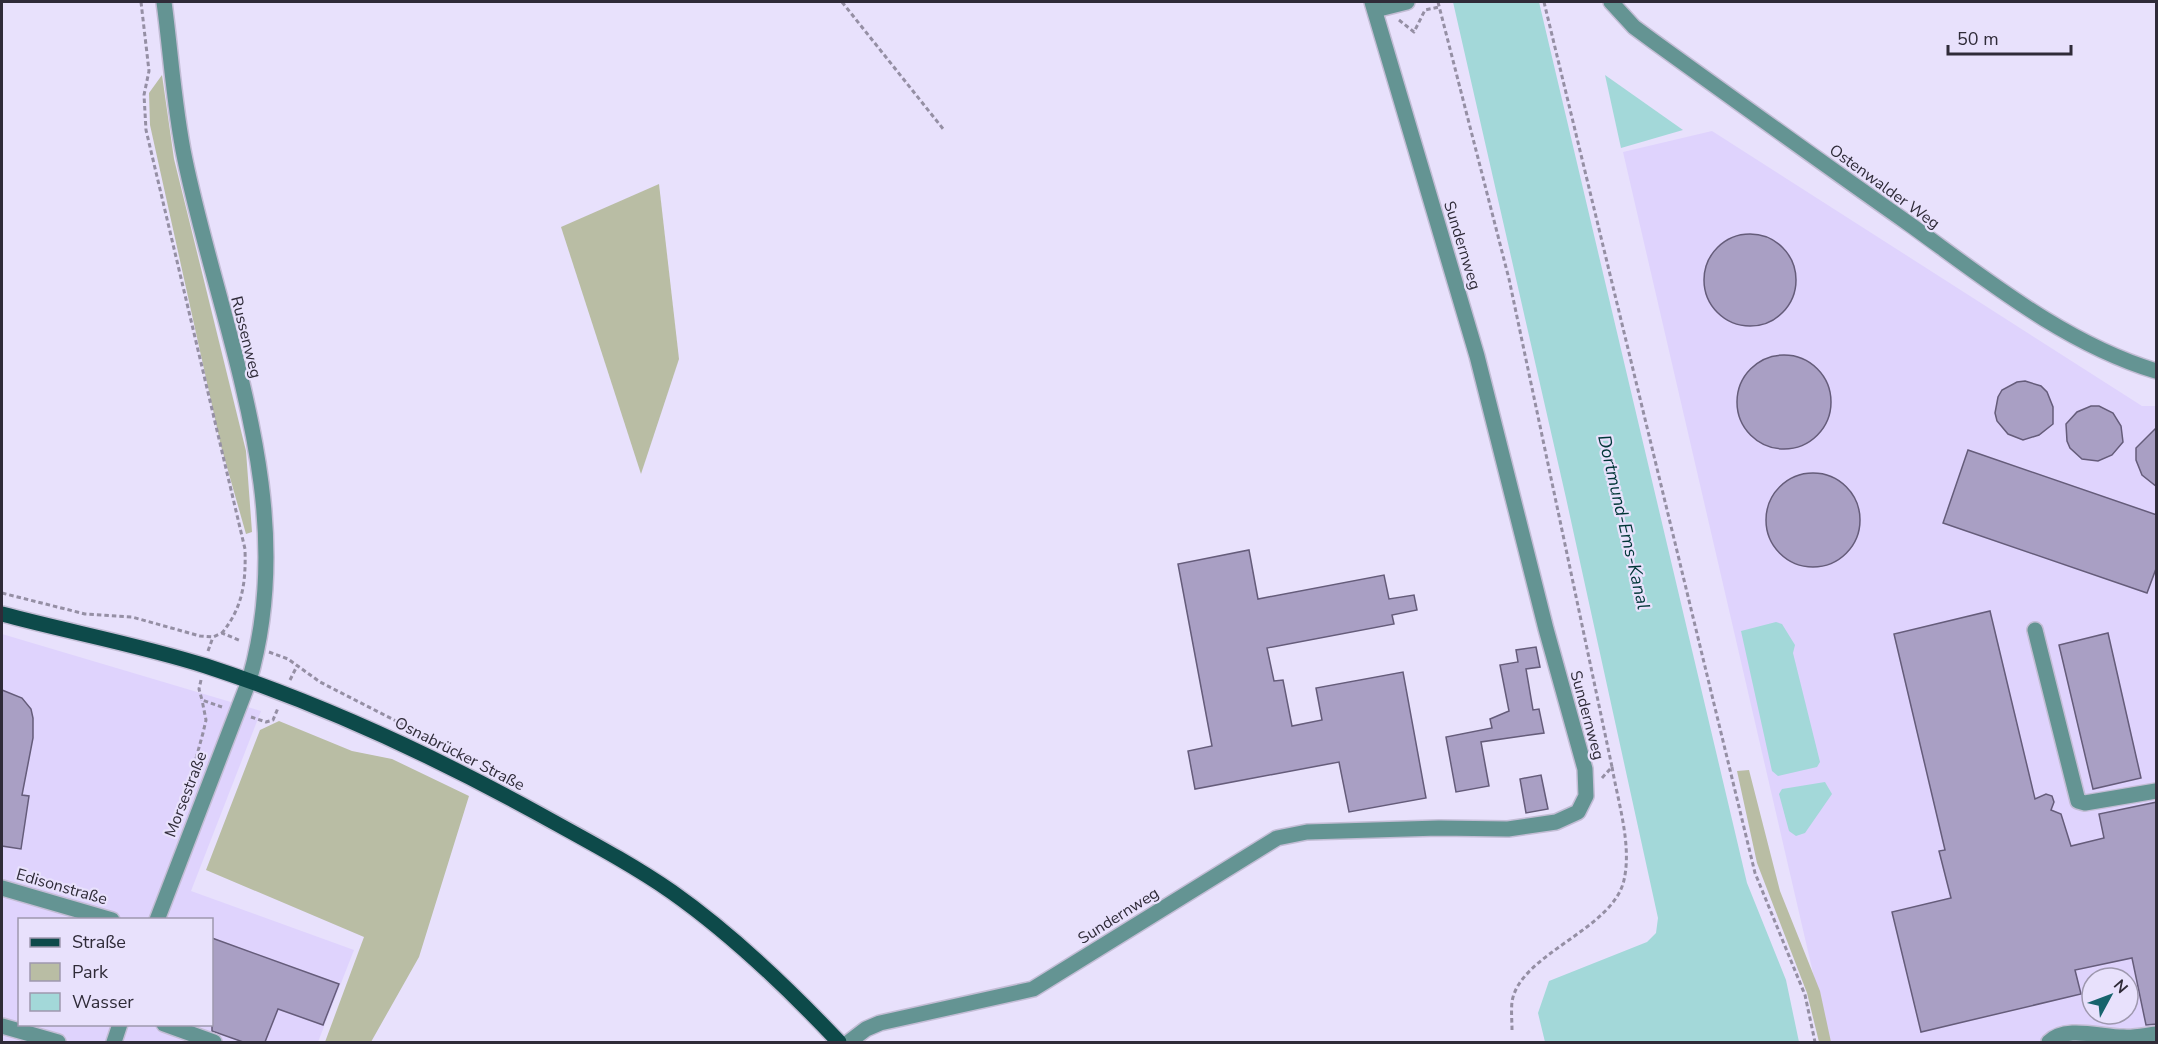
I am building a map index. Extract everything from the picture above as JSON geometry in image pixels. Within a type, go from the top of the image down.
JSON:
[{"type":"main road","name":"Osnabrücker Straße","points":[[2,614],[204,666],[249,681],[412,747],[620,860],[672,892],[747,952],[805,1006],[839,1042]]},
{"type":"street","name":"Russenweg","points":[[164,2],[184,158],[256,448],[265,498],[266,605],[259,649],[249,681]]},
{"type":"street","points":[[1373,5],[1407,2]]},
{"type":"street","name":"Ostenwalder Weg","points":[[1611,2],[1634,27],[1653,41],[2049,322],[2089,345],[2131,364],[2157,371]]},
{"type":"street","name":"Sundernweg","points":[[849,1042],[866,1029],[880,1023],[1033,989],[1277,838],[1307,832],[1439,828],[1508,829],[1556,822],[1578,812],[1586,796],[1585,769],[1546,629],[1478,356],[1373,5]]},
{"type":"street","points":[[2034,630],[2078,801],[2085,803],[2157,791]]},
{"type":"street","name":"Morsestraße","points":[[158,918],[249,681]]},
{"type":"street","name":"Edisonstraße","points":[[2,888],[105,918]]},
{"type":"street","points":[[2,1026],[58,1042]]},
{"type":"street","points":[[114,1042],[119,1026]]},
{"type":"street","points":[[170,1026],[214,1042]]},
{"type":"street","points":[[2049,1042],[2055,1036],[2072,1034],[2124,1038],[2157,1034]]},
{"type":"path","points":[[141,2],[149,71],[144,95],[146,130],[245,549],[246,582],[233,616],[222,633]]},
{"type":"path","points":[[842,2],[944,130]]},
{"type":"path","points":[[1438,2],[1509,279],[1612,767],[1626,858],[1624,881],[1617,899],[1568,942],[1527,972],[1512,1000],[1512,1030]]},
{"type":"path","points":[[1544,2],[1755,873],[1804,995],[1815,1042]]},
{"type":"path","points":[[1398,19],[1414,32],[1425,10],[1439,7]]},
{"type":"path","points":[[180,815],[206,720],[202,700]]},
{"type":"path","points":[[1586,796],[1612,767]]},
{"type":"shaded area","points":[[1712,131],[2142,406],[2156,406],[2156,1042],[1829,1042],[1623,152]]},
{"type":"shaded area","points":[[2,634],[261,711],[191,891],[354,950],[318,1042],[2,1042]]},
{"type":"green space","points":[[162,75],[174,159],[246,451],[252,532],[246,534],[221,446],[150,125],[149,93]]},
{"type":"green space","points":[[659,184],[679,359],[641,474],[561,227]]},
{"type":"green space","points":[[279,721],[352,751],[392,759],[469,796],[419,957],[371,1042],[325,1042],[364,937],[206,870],[260,730]]},
{"type":"green space","points":[[1749,770],[1780,891],[1820,991],[1831,1042],[1819,1042],[1807,993],[1757,863],[1737,771]]},
{"type":"water","name":"Dortmund-Ems-Kanal","points":[[1453,2],[1539,2],[1747,883],[1786,980],[1799,1042],[1545,1042],[1538,1013],[1549,981],[1647,942],[1656,933],[1658,918],[1566,498]]},
{"type":"water","points":[[1605,75],[1683,130],[1621,148]]},
{"type":"water","points":[[1776,622],[1782,624],[1795,645],[1793,653],[1820,762],[1817,767],[1778,776],[1772,771],[1741,631]]},
{"type":"water","points":[[1825,782],[1832,794],[1805,833],[1796,836],[1789,831],[1779,794],[1782,789]]},
{"type":"building","points":[[1750,234],[1767,238],[1782,248],[1792,263],[1796,280],[1792,297],[1782,312],[1767,322],[1750,326],[1733,322],[1718,312],[1708,297],[1704,280],[1708,263],[1718,248],[1733,238]]},
{"type":"building","points":[[1784,355],[1802,359],[1817,369],[1827,384],[1831,402],[1827,420],[1817,435],[1802,445],[1784,449],[1766,445],[1751,435],[1741,420],[1737,402],[1741,384],[1751,369],[1766,359]]},
{"type":"building","points":[[2025,381],[2041,386],[2047,392],[2053,407],[2053,424],[2039,435],[2023,440],[2008,434],[1997,421],[1995,413],[2002,390],[2017,382]]},
{"type":"building","points":[[2091,406],[2099,406],[2113,413],[2121,426],[2123,442],[2112,455],[2098,461],[2082,459],[2070,448],[2067,441],[2066,424],[2077,412]]},
{"type":"building","points":[[2157,427],[2157,487],[2142,475],[2136,460],[2136,448]]},
{"type":"building","points":[[1968,450],[2157,515],[2157,566],[2147,593],[1943,523]]},
{"type":"building","points":[[1813,473],[1831,476],[1846,487],[1857,502],[1860,520],[1857,538],[1846,553],[1831,564],[1813,567],[1795,564],[1780,553],[1769,538],[1766,520],[1769,502],[1780,487],[1795,476]]},
{"type":"building","points":[[1249,550],[1258,599],[1384,575],[1389,599],[1414,595],[1417,610],[1392,615],[1394,624],[1267,648],[1274,681],[1283,680],[1292,726],[1322,720],[1316,688],[1403,672],[1426,798],[1349,812],[1339,762],[1195,789],[1188,751],[1212,746],[1178,564]]},
{"type":"building","points":[[1990,611],[2035,799],[2046,794],[2052,796],[2054,802],[2051,810],[2061,814],[2071,846],[2104,838],[2099,814],[2157,802],[2157,1024],[2146,1025],[2140,996],[2140,966],[2134,966],[2132,958],[2094,966],[2080,966],[2080,969],[2075,970],[2080,994],[1921,1032],[1892,912],[1951,898],[1939,851],[1945,850],[1894,634]]},
{"type":"building","points":[[2108,633],[2141,778],[2093,789],[2059,645]]},
{"type":"building","points":[[1536,647],[1540,667],[1526,669],[1533,710],[1539,709],[1544,733],[1481,742],[1489,786],[1456,792],[1446,737],[1492,728],[1490,719],[1509,711],[1500,665],[1518,662],[1516,650]]},
{"type":"building","points":[[2,690],[22,698],[31,709],[33,718],[33,738],[22,795],[29,796],[21,849],[2,846]]},
{"type":"building","points":[[1541,775],[1548,809],[1526,813],[1520,779]]},
{"type":"building","points":[[213,938],[339,984],[323,1025],[278,1009],[265,1042],[243,1042],[212,1031]]}]
